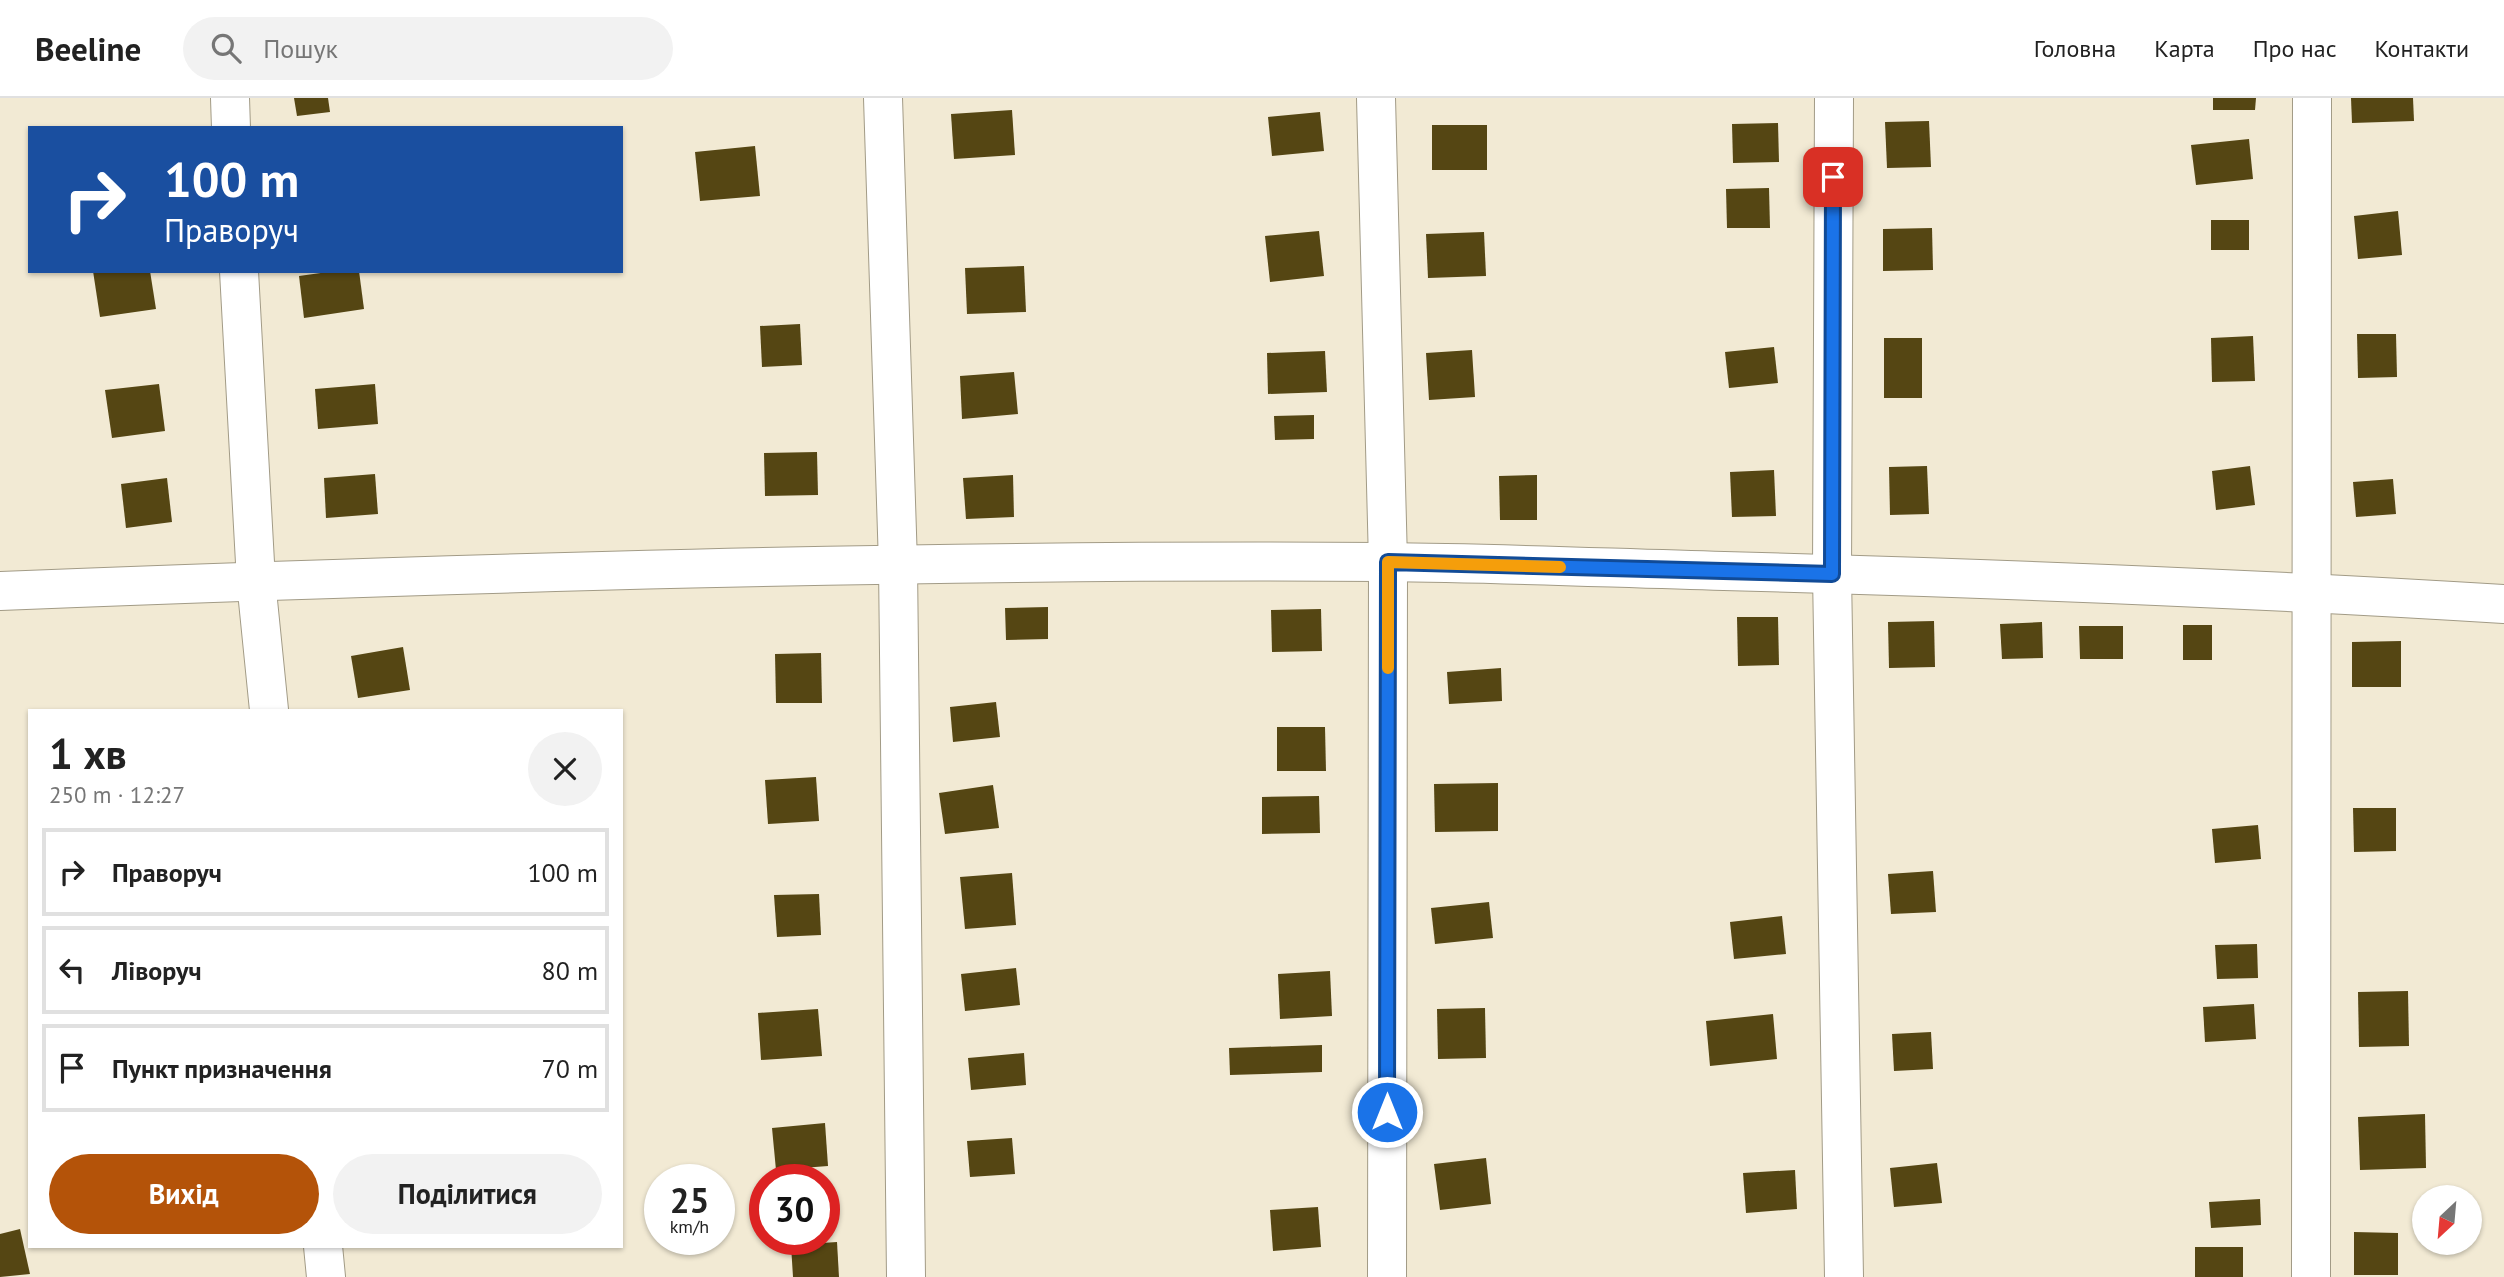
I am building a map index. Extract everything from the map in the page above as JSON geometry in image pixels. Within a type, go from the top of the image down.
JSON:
[{"type":"street","points":[[230,98],[231,126]]},
{"type":"street","points":[[883,98],[898,564],[906,1277]]},
{"type":"street","points":[[1376,98],[1388,562],[1387,1277]]},
{"type":"street","points":[[1834,98],[1832,574],[1844,1277]]},
{"type":"street","points":[[2311,1277],[2312,98]]},
{"type":"street","points":[[239,273],[256,581],[269,709]]},
{"type":"street","points":[[0,591],[256,581],[898,564],[1388,562],[1832,574],[2311,592],[2504,604]]},
{"type":"street","points":[[323,1248],[326,1277]]},
{"type":"building","points":[[294,98],[328,98],[330,112],[297,116]]},
{"type":"building","points":[[2213,98],[2256,98],[2255,110],[2213,110]]},
{"type":"building","points":[[2351,98],[2413,98],[2414,121],[2352,123]]},
{"type":"building","points":[[1012,110],[1015,155],[954,159],[951,114]]},
{"type":"building","points":[[1320,112],[1324,151],[1272,156],[1268,117]]},
{"type":"building","points":[[1929,121],[1931,167],[1887,168],[1885,122]]},
{"type":"building","points":[[1778,123],[1779,162],[1733,163],[1732,124]]},
{"type":"building","points":[[1432,125],[1487,125],[1487,170],[1432,170]]},
{"type":"building","points":[[2249,139],[2253,179],[2196,185],[2191,145]]},
{"type":"building","points":[[755,146],[760,196],[700,201],[695,152]]},
{"type":"building","points":[[1769,188],[1770,228],[1727,228],[1726,189]]},
{"type":"building","points":[[2398,211],[2402,255],[2358,259],[2354,216]]},
{"type":"building","points":[[2211,220],[2249,220],[2249,250],[2211,250]]},
{"type":"building","points":[[1932,228],[1933,270],[1883,271],[1883,229]]},
{"type":"building","points":[[1319,231],[1324,276],[1270,282],[1265,236]]},
{"type":"building","points":[[1484,232],[1486,276],[1428,278],[1426,234]]},
{"type":"building","points":[[1024,266],[1026,312],[967,314],[965,268]]},
{"type":"building","points":[[93,273],[150,273],[156,309],[100,317]]},
{"type":"building","points":[[359,273],[364,309],[304,318],[299,276]]},
{"type":"building","points":[[800,324],[802,365],[762,367],[760,326]]},
{"type":"building","points":[[2357,334],[2396,334],[2397,377],[2358,378]]},
{"type":"building","points":[[2253,336],[2255,381],[2212,382],[2211,338]]},
{"type":"building","points":[[1884,338],[1922,338],[1922,398],[1884,398]]},
{"type":"building","points":[[1774,347],[1778,383],[1729,388],[1725,352]]},
{"type":"building","points":[[1472,350],[1475,397],[1429,400],[1426,353]]},
{"type":"building","points":[[1325,351],[1327,392],[1268,394],[1267,353]]},
{"type":"building","points":[[1014,372],[1018,414],[962,419],[960,376]]},
{"type":"building","points":[[159,384],[165,431],[112,438],[105,390]]},
{"type":"building","points":[[375,384],[378,424],[318,429],[315,389]]},
{"type":"building","points":[[1314,415],[1314,439],[1275,440],[1274,416]]},
{"type":"building","points":[[817,452],[818,495],[765,496],[764,453]]},
{"type":"building","points":[[1927,466],[1929,514],[1890,515],[1889,467]]},
{"type":"building","points":[[2250,466],[2255,505],[2216,510],[2212,471]]},
{"type":"building","points":[[1774,470],[1776,516],[1732,517],[1730,472]]},
{"type":"building","points":[[375,474],[378,514],[326,518],[324,478]]},
{"type":"building","points":[[1013,475],[1014,517],[966,519],[963,478]]},
{"type":"building","points":[[1537,475],[1537,520],[1500,520],[1499,476]]},
{"type":"building","points":[[167,478],[172,522],[126,528],[121,484]]},
{"type":"building","points":[[2393,479],[2396,514],[2356,517],[2353,482]]},
{"type":"building","points":[[1048,607],[1048,639],[1006,640],[1005,608]]},
{"type":"building","points":[[1321,609],[1322,651],[1272,652],[1271,610]]},
{"type":"building","points":[[1737,617],[1778,617],[1779,665],[1738,666]]},
{"type":"building","points":[[1934,621],[1935,667],[1889,668],[1888,622]]},
{"type":"building","points":[[2042,622],[2043,658],[2002,659],[2000,624]]},
{"type":"building","points":[[2183,625],[2212,625],[2212,660],[2183,660]]},
{"type":"building","points":[[2079,626],[2123,626],[2123,659],[2080,659]]},
{"type":"building","points":[[2401,641],[2401,687],[2352,687],[2352,642]]},
{"type":"building","points":[[403,647],[410,690],[358,698],[351,656]]},
{"type":"building","points":[[821,653],[822,703],[776,703],[775,654]]},
{"type":"building","points":[[1501,668],[1502,701],[1449,704],[1447,672]]},
{"type":"building","points":[[996,702],[1000,737],[953,742],[950,707]]},
{"type":"building","points":[[1277,727],[1325,727],[1326,771],[1277,771]]},
{"type":"building","points":[[816,777],[819,821],[768,824],[765,780]]},
{"type":"building","points":[[1498,783],[1498,831],[1435,832],[1434,784]]},
{"type":"building","points":[[993,785],[999,828],[945,834],[939,793]]},
{"type":"building","points":[[1319,796],[1320,833],[1262,834],[1262,797]]},
{"type":"building","points":[[2353,808],[2396,808],[2396,851],[2354,852]]},
{"type":"building","points":[[2258,825],[2261,859],[2215,863],[2212,829]]},
{"type":"building","points":[[1933,871],[1936,912],[1891,914],[1888,874]]},
{"type":"building","points":[[1012,873],[1016,925],[965,929],[960,877]]},
{"type":"building","points":[[819,894],[821,935],[777,937],[774,895]]},
{"type":"building","points":[[1489,902],[1493,938],[1435,944],[1431,908]]},
{"type":"building","points":[[1782,916],[1786,954],[1734,959],[1730,922]]},
{"type":"building","points":[[2257,944],[2258,978],[2217,979],[2215,945]]},
{"type":"building","points":[[1016,968],[1020,1005],[965,1011],[961,974]]},
{"type":"building","points":[[1330,971],[1332,1016],[1280,1019],[1278,974]]},
{"type":"building","points":[[2408,991],[2409,1046],[2359,1047],[2358,992]]},
{"type":"building","points":[[2254,1004],[2256,1039],[2205,1042],[2203,1007]]},
{"type":"building","points":[[1485,1008],[1486,1058],[1438,1059],[1437,1009]]},
{"type":"building","points":[[818,1009],[822,1056],[761,1060],[758,1013]]},
{"type":"building","points":[[1773,1014],[1777,1059],[1710,1066],[1706,1021]]},
{"type":"building","points":[[1931,1032],[1933,1069],[1894,1071],[1892,1034]]},
{"type":"building","points":[[1322,1045],[1322,1072],[1230,1075],[1229,1048]]},
{"type":"building","points":[[1024,1053],[1026,1085],[971,1090],[968,1058]]},
{"type":"building","points":[[2425,1114],[2426,1168],[2360,1170],[2358,1117]]},
{"type":"building","points":[[825,1123],[828,1164],[775,1164],[772,1128]]},
{"type":"building","points":[[1012,1138],[1015,1174],[970,1177],[967,1141]]},
{"type":"building","points":[[1486,1158],[1491,1204],[1440,1210],[1434,1164]]},
{"type":"building","points":[[1937,1163],[1942,1203],[1894,1207],[1890,1168]]},
{"type":"building","points":[[1795,1170],[1797,1209],[1746,1213],[1743,1173]]},
{"type":"building","points":[[2260,1199],[2261,1225],[2211,1228],[2209,1202]]},
{"type":"building","points":[[1318,1207],[1321,1247],[1273,1251],[1270,1210]]},
{"type":"building","points":[[20,1229],[30,1274],[0,1277],[0,1234]]},
{"type":"building","points":[[2354,1232],[2398,1233],[2398,1275],[2354,1275]]},
{"type":"building","points":[[2195,1247],[2243,1247],[2243,1277],[2195,1277]]},
{"type":"building","points":[[792,1255],[838,1255],[839,1277],[793,1277]]},
{"type":"slow traffic","points":[[1388,668],[1388,562],[1560,567]]},
{"type":"route","points":[[1387,1112],[1388,562],[1832,574],[1833,177]]}]
